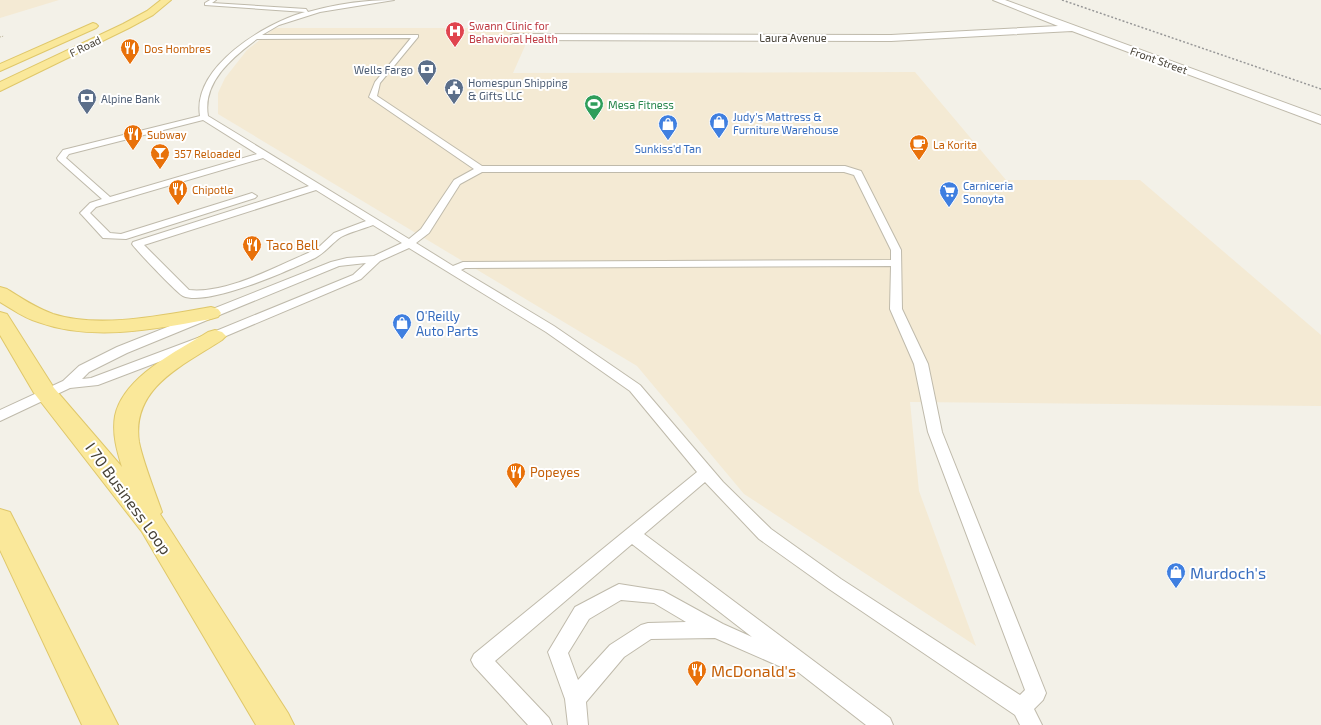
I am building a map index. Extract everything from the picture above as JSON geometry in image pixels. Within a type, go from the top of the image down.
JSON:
[{"type":"main road","name":"F Road","points":[[1,87],[126,26],[150,13],[167,0]]},
{"type":"main road","name":"F Road","points":[[0,68],[103,21]]},
{"type":"main road","points":[[0,293],[46,318],[71,324],[118,325],[172,320],[213,325]]},
{"type":"main road","name":"I 70 Business Loop","points":[[0,318],[57,388],[80,432],[152,524],[276,725]]},
{"type":"main road","points":[[152,524],[127,442],[127,416],[134,398],[157,373],[213,325]]},
{"type":"main road","points":[[0,520],[100,725]]},
{"type":"street","name":"Front Street","points":[[997,0],[1321,120]]},
{"type":"street","name":"Laura Avenue","points":[[514,37],[599,36],[891,38],[1073,28]]},
{"type":"lane","points":[[213,0],[207,4],[281,7],[310,11]]},
{"type":"lane","points":[[239,6],[250,0]]},
{"type":"lane","points":[[0,416],[57,388],[84,369],[122,350],[213,325],[357,277],[376,259],[409,244],[425,231],[457,182],[480,169],[845,169],[858,173],[896,250],[896,309],[921,364],[935,432],[1036,693],[1027,717],[765,534],[706,474],[635,388],[550,329],[453,270],[409,244],[372,222],[204,117],[202,109],[205,90],[230,58],[254,37],[287,19],[310,11],[349,4],[391,0]]},
{"type":"lane","points":[[254,37],[416,36],[377,82],[373,97],[480,169]]},
{"type":"lane","points":[[108,200],[61,158],[66,152],[204,117]]},
{"type":"lane","points":[[252,196],[128,236],[116,238],[107,236],[85,213],[93,205],[108,200],[263,155]]},
{"type":"lane","points":[[316,187],[137,244],[186,293],[192,295],[203,294],[223,290],[312,255],[324,248],[338,235],[372,222]]},
{"type":"lane","points":[[57,388],[93,382],[213,325],[335,264],[347,261],[376,259]]},
{"type":"lane","points":[[453,270],[463,265],[896,263]]},
{"type":"lane","points":[[542,725],[481,660],[706,474]]},
{"type":"lane","points":[[633,535],[883,725]]},
{"type":"lane","points":[[578,725],[576,699],[558,652],[582,613],[619,592],[657,596],[716,630],[813,672]]},
{"type":"lane","points":[[576,699],[617,650],[648,631],[716,630]]},
{"type":"shaded area","points":[[0,0],[59,0],[0,18]]},
{"type":"shaded area","points":[[275,28],[533,28],[513,73],[915,72],[1006,180],[1140,180],[1321,335],[1321,406],[910,402],[919,491],[976,646],[744,494],[637,366],[218,114],[218,93],[225,78],[247,50]]},
{"type":"railway","points":[[1062,0],[1321,89]]},
{"type":"place","name":"Swann Clinic for Behavioral Health","points":[[455,48]]},
{"type":"place","name":"Dos Hombres","points":[[130,65]]},
{"type":"place","name":"Wells Fargo","points":[[427,86]]},
{"type":"place","name":"Homespun Shipping & Gifts LLC","points":[[454,105]]},
{"type":"place","name":"Alpine Bank","points":[[87,115]]},
{"type":"place","name":"Mesa Fitness","points":[[594,121]]},
{"type":"place","name":"Judy's Mattress & Furniture Warehouse","points":[[719,139]]},
{"type":"place","name":"Sunkiss'd Tan","points":[[668,141]]},
{"type":"place","name":"Subway","points":[[133,151]]},
{"type":"place","name":"La Korita","points":[[919,161]]},
{"type":"place","name":"357 Reloaded","points":[[160,170]]},
{"type":"place","name":"Chipotle","points":[[178,206]]},
{"type":"place","name":"Carniceria Sonoyta","points":[[949,208]]},
{"type":"place","name":"Taco Bell","points":[[252,262]]},
{"type":"place","name":"O'Reilly Auto Parts","points":[[402,340]]},
{"type":"place","name":"Popeyes","points":[[516,489]]},
{"type":"place","name":"Murdoch's","points":[[1176,589]]},
{"type":"place","name":"McDonald's","points":[[697,687]]}]
